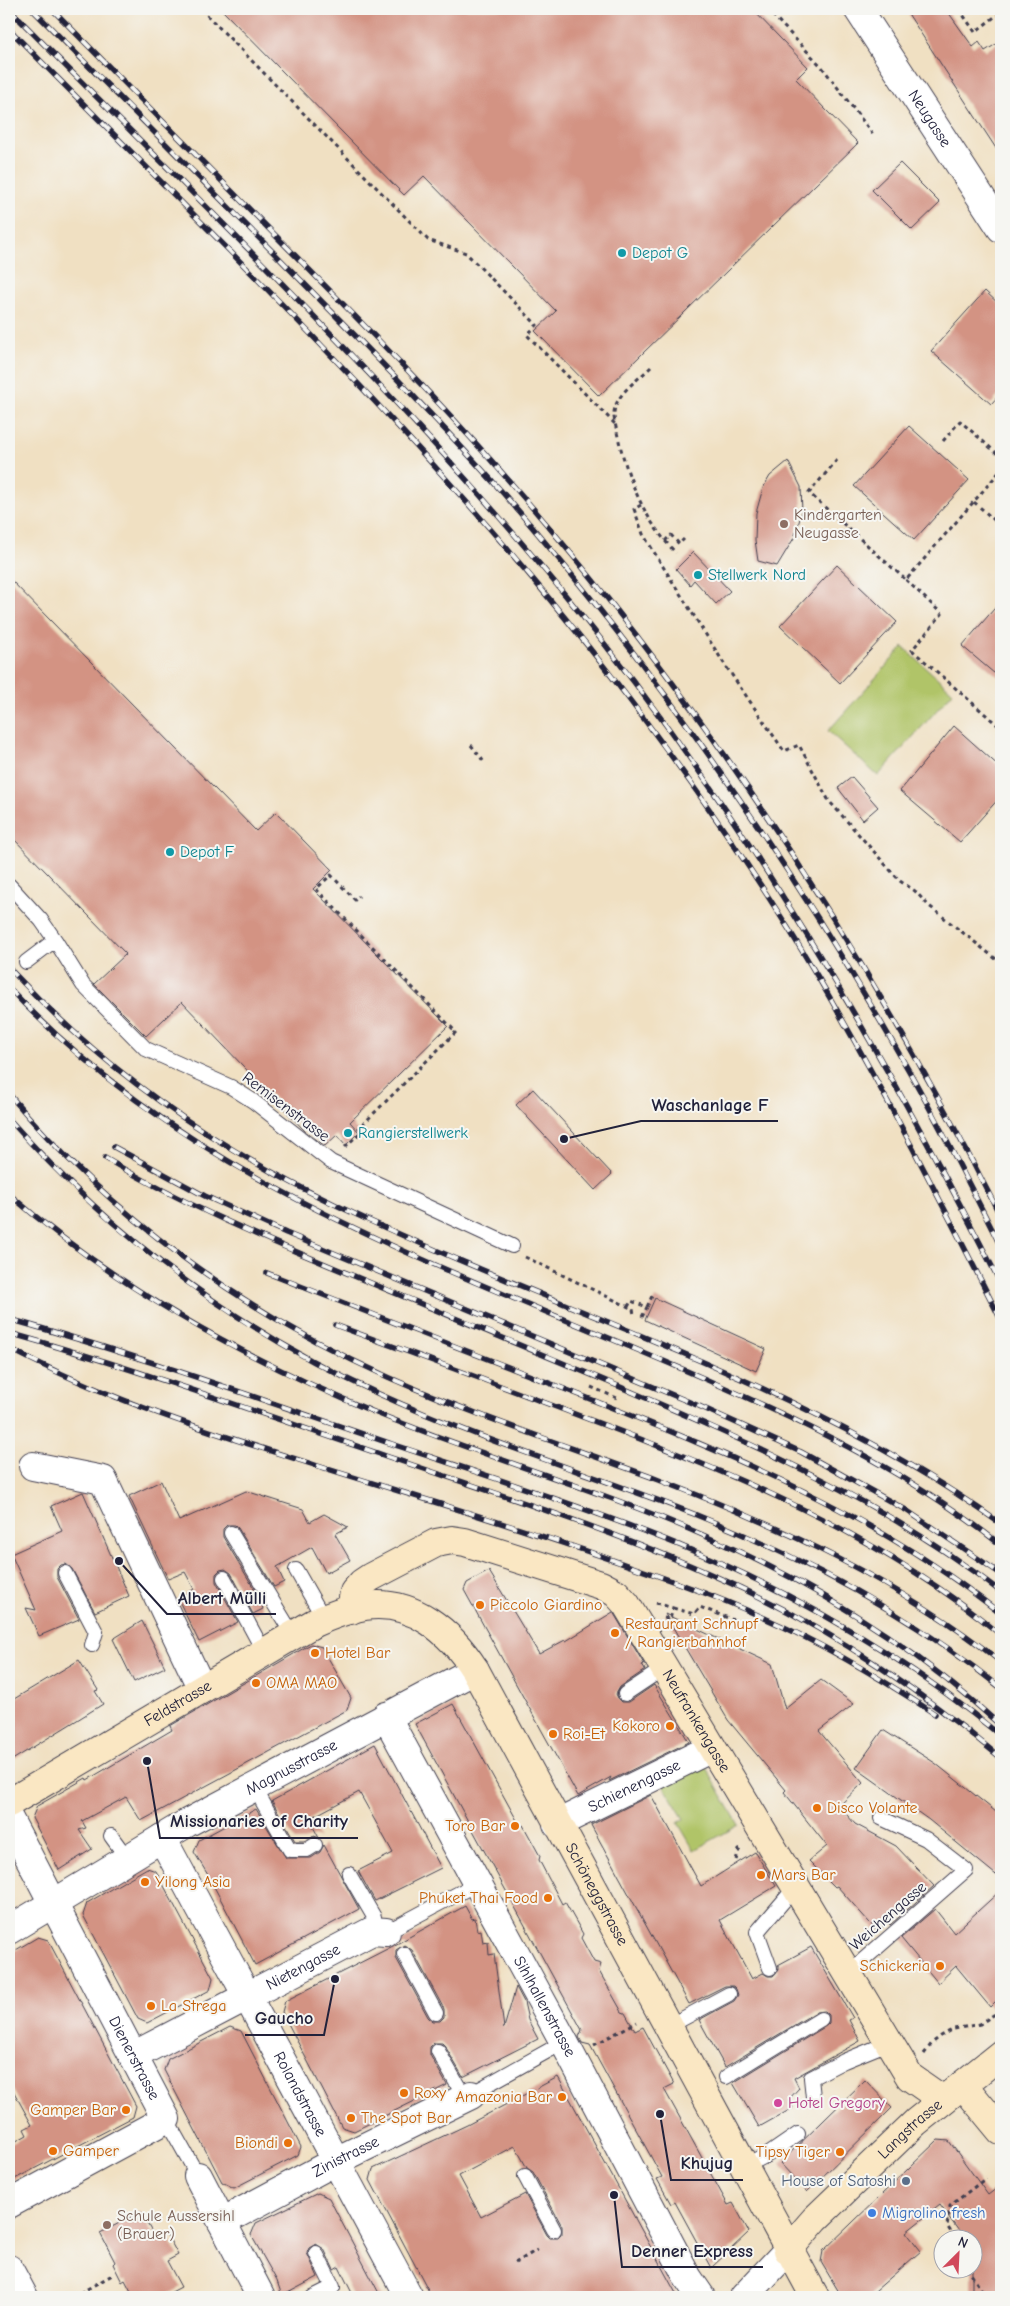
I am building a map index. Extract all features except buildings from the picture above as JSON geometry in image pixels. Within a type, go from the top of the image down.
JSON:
[{"type":"street","name":"Neugasse","points":[[858,9],[1001,228]]},
{"type":"street","points":[[32,1466],[103,1480],[202,1689]]},
{"type":"street","name":"Neufrankengasse","points":[[351,1610],[354,1592],[366,1580],[431,1545],[445,1540],[456,1540],[601,1585],[616,1593],[626,1604],[846,1975],[910,2078],[953,2093],[1001,2131]]},
{"type":"street","name":"Schöneggstrasse","points":[[351,1610],[378,1605],[401,1609],[422,1617],[447,1634],[457,1644],[475,1670],[815,2297]]},
{"type":"street","name":"Feldstrasse","points":[[9,1802],[293,1635],[324,1619],[351,1610]]},
{"type":"street","name":"Magnusstrasse","points":[[9,1930],[162,1838],[386,1716],[475,1670]]},
{"type":"street","name":"Sihlhallenstrasse","points":[[386,1716],[611,2129],[688,2278],[701,2297]]},
{"type":"street","name":"Schienengasse","points":[[557,1824],[712,1748]]},
{"type":"street","name":"Dienerstrasse","points":[[9,1819],[166,2118]]},
{"type":"street","name":"Rolandstrasse","points":[[162,1838],[249,1996],[409,2297]]},
{"type":"street","name":"Nietengasse","points":[[133,2056],[249,1996],[390,1938]]},
{"type":"street","name":"Langstrasse","points":[[744,2297],[820,2215],[916,2122],[1001,2054]]},
{"type":"street","name":"Zinistrasse","points":[[222,2222],[336,2161],[471,2094]]},
{"type":"street","points":[[9,2204],[166,2118]]},
{"type":"street","name":"Dienerstrasse","points":[[198,2176],[261,2297]]},
{"type":"street","points":[[9,2269],[24,2297]]},
{"type":"lane","name":"Remisenstrasse","points":[[9,885],[41,920],[83,985],[146,1049],[231,1087],[331,1162],[512,1246]]},
{"type":"lane","points":[[26,962],[55,940]]},
{"type":"lane","points":[[231,1532],[293,1635]]},
{"type":"lane","points":[[296,1570],[324,1619]]},
{"type":"lane","points":[[65,1573],[96,1632],[92,1645]]},
{"type":"lane","points":[[224,1578],[264,1652]]},
{"type":"lane","points":[[625,1694],[664,1668]]},
{"type":"lane","points":[[254,1787],[290,1850],[306,1850],[315,1845]]},
{"type":"lane","name":"Weichengasse","points":[[846,1975],[966,1870],[926,1839],[881,1818]]},
{"type":"lane","points":[[110,1836],[127,1858]]},
{"type":"lane","points":[[349,1874],[374,1917],[390,1938],[436,2013]]},
{"type":"lane","name":"Nietengasse","points":[[390,1938],[476,1884]]},
{"type":"lane","points":[[770,1968],[757,1932],[787,1897],[798,1894]]},
{"type":"lane","points":[[669,2026],[729,1994]]},
{"type":"lane","points":[[726,2077],[821,2019]]},
{"type":"lane","name":"Zinistrasse","points":[[471,2094],[564,2042]]},
{"type":"lane","points":[[813,2097],[811,2078],[844,2061],[888,2043]]},
{"type":"lane","points":[[438,2051],[471,2094]]},
{"type":"lane","name":"Dienerstrasse","points":[[166,2118],[198,2176]]},
{"type":"lane","points":[[744,2167],[769,2154],[798,2134]]},
{"type":"lane","points":[[525,2176],[554,2230]]},
{"type":"lane","points":[[313,2297],[333,2287],[316,2253]]},
{"type":"path","points":[[201,9],[428,240],[466,253],[537,325],[527,335],[615,424]]},
{"type":"path","points":[[766,9],[822,67],[876,137]]},
{"type":"path","points":[[959,9],[975,32],[1001,12]]},
{"type":"path","points":[[651,367],[616,402],[615,424],[641,505],[665,541],[676,553]]},
{"type":"path","points":[[943,441],[960,421],[1001,457]]},
{"type":"path","points":[[837,460],[809,493],[942,614],[912,650],[1001,728]]},
{"type":"path","points":[[906,580],[1001,470]]},
{"type":"path","points":[[974,502],[1001,526]]},
{"type":"path","points":[[641,505],[634,509],[643,534],[725,665],[784,752],[799,745],[829,801],[900,881],[915,890],[928,905],[1001,963]]},
{"type":"path","points":[[665,541],[670,535],[679,544],[684,538]]},
{"type":"path","points":[[471,745],[484,762]]},
{"type":"path","points":[[331,1162],[362,1131],[359,1128],[456,1032],[316,890],[331,875],[355,900],[359,896]]},
{"type":"path","points":[[512,1246],[520,1255],[634,1309],[634,1315]]},
{"type":"path","points":[[642,1317],[652,1296]]},
{"type":"path","points":[[628,1307],[631,1300],[647,1307]]},
{"type":"path","points":[[591,1387],[617,1398]]},
{"type":"path","points":[[652,1602],[694,1614],[700,1607],[736,1621]]},
{"type":"path","points":[[671,1616],[673,1608]]},
{"type":"path","points":[[921,2061],[932,2043],[941,2036],[954,2029],[980,2024],[1001,2010]]},
{"type":"path","points":[[593,2046],[636,2022]]},
{"type":"path","points":[[948,2228],[950,2206],[986,2178]]},
{"type":"path","points":[[515,2263],[537,2250]]},
{"type":"path","points":[[73,2297],[114,2274]]},
{"type":"path","points":[[973,2278],[986,2297]]},
{"type":"green space","points":[[903,647],[953,692],[878,776],[828,731]]},
{"type":"green space","points":[[704,1764],[739,1825],[694,1850],[678,1823],[684,1819],[663,1785]]},
{"type":"railway","points":[[9,9],[297,298],[368,372],[505,524],[634,681],[750,846],[804,931],[906,1105],[955,1194],[1001,1284]]},
{"type":"railway","points":[[32,9],[447,431],[503,493],[616,630],[721,772],[818,919],[865,995],[921,1093],[1001,1247]]},
{"type":"railway","points":[[52,9],[365,326],[454,419],[583,567],[651,654],[779,834],[895,1022],[1001,1217]]},
{"type":"railway","points":[[9,29],[350,375],[433,464],[513,555],[590,649],[705,803],[801,949],[890,1105],[1001,1320]]},
{"type":"railway","points":[[9,968],[60,1019],[114,1066],[201,1130],[259,1165],[315,1195],[401,1235],[669,1347],[806,1409],[873,1444],[938,1482],[1001,1524]]},
{"type":"railway","points":[[9,988],[81,1057],[158,1116],[239,1167],[323,1213],[411,1254],[680,1368],[806,1425],[887,1468],[964,1517],[1001,1545]]},
{"type":"railway","points":[[9,1094],[49,1138],[135,1220],[231,1291],[282,1322],[334,1351],[421,1391],[488,1418],[659,1480],[793,1536],[880,1581],[922,1606],[1001,1662]]},
{"type":"railway","points":[[9,1119],[91,1203],[134,1241],[179,1276],[275,1340],[326,1368],[418,1411],[496,1442],[694,1514],[775,1549],[892,1612],[966,1661],[1001,1688]]},
{"type":"railway","points":[[114,1147],[205,1196],[286,1233],[699,1406],[801,1452],[906,1510],[1001,1574]]},
{"type":"railway","points":[[105,1158],[196,1207],[259,1236],[618,1386],[767,1452],[864,1502],[911,1530],[1001,1592]]},
{"type":"railway","points":[[9,1194],[50,1228],[137,1290],[182,1318],[276,1368],[325,1391],[415,1428],[664,1519],[745,1554],[785,1574],[898,1643],[968,1697],[1001,1726]]},
{"type":"railway","points":[[267,1273],[590,1399],[752,1466],[804,1491],[905,1547],[954,1579],[1001,1614]]},
{"type":"railway","points":[[9,1319],[201,1379],[536,1492],[679,1545],[765,1584],[847,1628],[926,1679],[1001,1736]]},
{"type":"railway","points":[[335,1325],[489,1381],[692,1459],[800,1508],[853,1535],[904,1565],[953,1598],[1001,1635]]},
{"type":"railway","points":[[9,1333],[150,1376],[519,1501],[609,1533],[698,1568],[776,1605],[844,1644],[909,1687],[1001,1758]]},
{"type":"railway","points":[[9,1348],[84,1384],[200,1428],[548,1538],[710,1595],[783,1626],[828,1649],[935,1714]]},
{"type":"place","name":"Depot G","points":[[622,253]]},
{"type":"place","name":"Kindergarten Neugasse","points":[[784,524]]},
{"type":"place","name":"Stellwerk Nord","points":[[698,575]]},
{"type":"place","name":"Depot F","points":[[170,852]]},
{"type":"place","name":"Rangierstellwerk","points":[[348,1133]]},
{"type":"place","name":"Waschanlage F","points":[[564,1139]]},
{"type":"place","name":"Albert Mülli","points":[[119,1561]]},
{"type":"place","name":"Piccolo Giardino","points":[[480,1605]]},
{"type":"place","name":"Restaurant Schnupf / Rangierbahnhof","points":[[615,1633]]},
{"type":"place","name":"Hotel Bar","points":[[315,1653]]},
{"type":"place","name":"OMA MAO","points":[[256,1683]]},
{"type":"place","name":"Kokoro","points":[[670,1726]]},
{"type":"place","name":"Roi-Et","points":[[553,1734]]},
{"type":"place","name":"Missionaries of Charity","points":[[147,1761]]},
{"type":"place","name":"Disco Volante","points":[[817,1808]]},
{"type":"place","name":"Toro Bar","points":[[515,1826]]},
{"type":"place","name":"Mars Bar","points":[[761,1875]]},
{"type":"place","name":"Yilong Asia","points":[[145,1882]]},
{"type":"place","name":"Phuket Thai Food","points":[[548,1898]]},
{"type":"place","name":"Schickeria","points":[[940,1966]]},
{"type":"place","name":"Gaucho","points":[[335,1979]]},
{"type":"place","name":"La Strega","points":[[151,2006]]},
{"type":"place","name":"Roxy","points":[[404,2093]]},
{"type":"place","name":"Amazonia Bar","points":[[562,2097]]},
{"type":"place","name":"Hotel Gregory","points":[[778,2103]]},
{"type":"place","name":"Gamper Bar","points":[[126,2110]]},
{"type":"place","name":"Khujug","points":[[660,2114]]},
{"type":"place","name":"The Spot Bar","points":[[351,2118]]},
{"type":"place","name":"Biondi","points":[[288,2143]]},
{"type":"place","name":"Gamper","points":[[53,2151]]},
{"type":"place","name":"Tipsy Tiger","points":[[840,2152]]},
{"type":"place","name":"House of Satoshi","points":[[906,2181]]},
{"type":"place","name":"Denner Express","points":[[614,2195]]},
{"type":"place","name":"Migrolino fresh","points":[[872,2213]]},
{"type":"place","name":"Schule Aussersihl (Brauer)","points":[[107,2225]]}]
